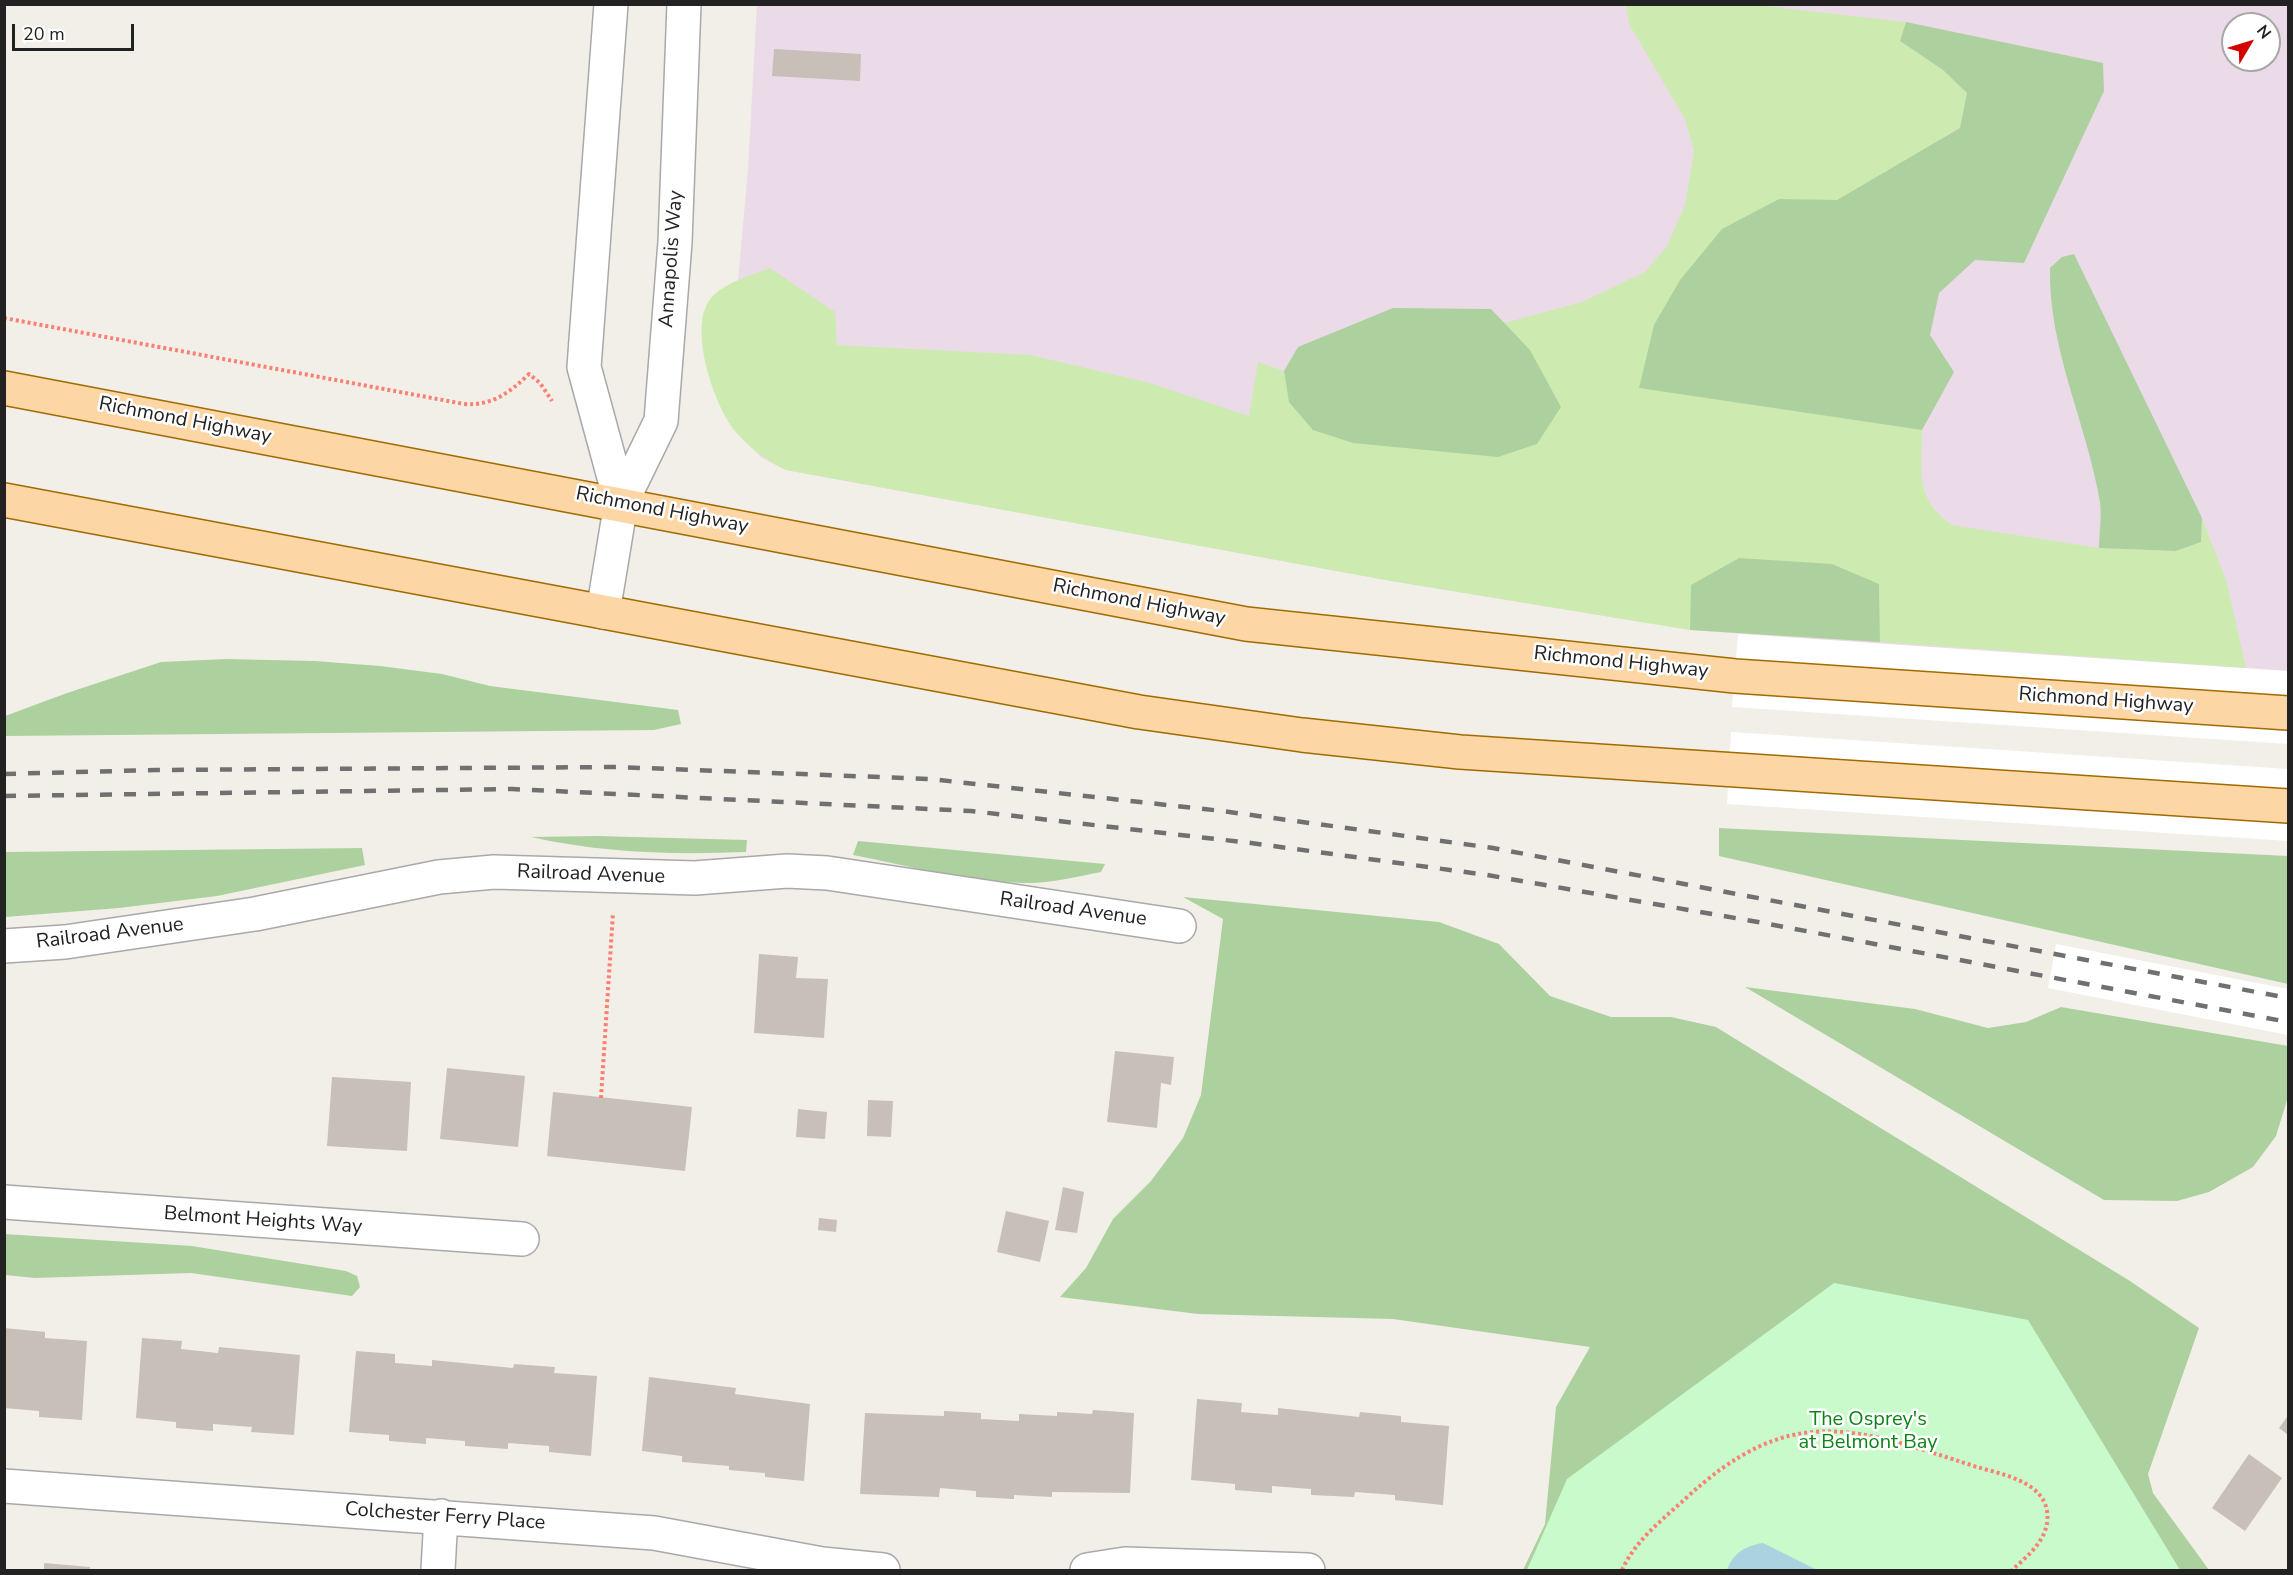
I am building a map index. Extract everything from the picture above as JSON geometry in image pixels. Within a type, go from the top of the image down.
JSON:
[{"type":"main road","name":"Richmond Highway","points":[[4,388],[621,503],[1246,624],[1735,676],[2289,713]]},
{"type":"main road","points":[[4,500],[1139,712],[1302,735],[1460,752],[2289,806]]},
{"type":"street","name":"Annapolis Way","points":[[611,4],[584,367],[621,503]]},
{"type":"street","name":"Annapolis Way","points":[[603,612],[621,503],[661,421],[675,242],[684,4]]},
{"type":"street","name":"Railroad Avenue","points":[[4,946],[65,942],[255,914],[439,877],[494,872],[695,879],[776,871],[827,873],[1179,926]]},
{"type":"street","name":"Belmont Heights Way","points":[[4,1202],[522,1239]]},
{"type":"street","name":"Colchester Ferry Place","points":[[4,1486],[654,1533],[822,1564],[883,1570]]},
{"type":"street","points":[[438,1570],[441,1516]]},
{"type":"street","points":[[1087,1570],[1125,1564],[1308,1570]]},
{"type":"path","points":[[4,318],[464,404],[484,404],[493,401],[511,392],[529,374],[540,383],[559,411]]},
{"type":"path","points":[[602,1098],[616,876]]},
{"type":"path","points":[[1622,1570],[1642,1539],[1729,1462],[1772,1440],[1826,1431],[1854,1432],[1890,1439],[2010,1477],[2034,1490],[2047,1509],[2045,1534],[2012,1570]]},
{"type":"shaded area","points":[[757,5],[2288,5],[2288,673],[1690,630],[1391,581],[786,470],[762,458],[733,429],[738,281],[748,169]]},
{"type":"green space","points":[[1626,5],[1756,5],[1906,22],[1900,41],[1943,70],[1967,93],[1960,128],[1837,201],[1779,199],[1640,387],[1922,430],[1921,471],[1926,494],[1931,505],[1952,525],[2099,548],[2176,551],[2201,542],[2202,518],[2227,583],[2246,668],[1880,642],[1879,584],[1692,585],[1690,630],[1391,581],[786,470],[765,458],[746,443],[735,431],[719,403],[702,345],[705,309],[712,297],[724,287],[770,268],[835,312],[837,345],[1030,355],[1150,383],[1249,416],[1258,362],[1284,371],[1289,402],[1530,350],[1504,323],[1582,302],[1645,272],[1667,246],[1685,205],[1694,151],[1685,119],[1629,24]]},
{"type":"green space","points":[[1906,22],[2103,63],[2104,91],[2024,263],[1975,260],[1939,293],[1930,335],[1954,372],[1922,430],[1639,388],[1654,325],[1680,280],[1722,229],[1779,199],[1837,200],[1960,128],[1967,93],[1943,70],[1900,41]]},
{"type":"green space","points":[[2074,254],[2202,518],[2201,542],[2176,551],[2099,548],[2100,502],[2062,357],[2051,298],[2050,268],[2062,257]]},
{"type":"green space","points":[[1393,308],[1491,309],[1530,350],[1561,407],[1537,444],[1498,457],[1353,443],[1313,430],[1289,402],[1284,371],[1298,347]]},
{"type":"green space","points":[[1739,558],[1832,564],[1879,584],[1880,642],[1690,630],[1691,585]]},
{"type":"green space","points":[[226,659],[315,661],[442,674],[490,686],[678,710],[681,724],[654,730],[5,736],[5,716],[67,693],[161,662]]},
{"type":"green space","points":[[1719,828],[2288,856],[2288,984],[1719,856]]},
{"type":"green space","points":[[596,836],[747,840],[746,852],[692,853],[611,850],[531,837]]},
{"type":"green space","points":[[858,841],[1105,864],[1101,872],[1062,880],[1032,883],[1001,882],[853,855]]},
{"type":"green space","points":[[362,848],[365,865],[217,896],[119,908],[5,917],[5,852]]},
{"type":"green space","points":[[1183,897],[1439,922],[1499,944],[1550,996],[1611,1017],[1671,1017],[1716,1027],[2130,1281],[2199,1328],[2148,1474],[2153,1493],[2209,1570],[1523,1570],[1545,1524],[1556,1407],[1590,1347],[1393,1319],[1198,1314],[1060,1297],[1086,1268],[1113,1219],[1151,1181],[1183,1138],[1201,1095],[1223,919]]},
{"type":"green space","points":[[1745,987],[1915,1009],[1988,1028],[2026,1022],[2061,1007],[2288,1046],[2288,1097],[2276,1136],[2253,1167],[2209,1192],[2177,1201],[2104,1200]]},
{"type":"green space","points":[[4,1234],[192,1246],[346,1271],[357,1276],[360,1287],[352,1296],[191,1273],[35,1278],[5,1275]]},
{"type":"green space","name":"The Osprey's at Belmont Bay","points":[[1834,1283],[2028,1320],[2180,1570],[1527,1570],[1567,1479]]},
{"type":"water","points":[[1763,1543],[1817,1570],[1727,1570],[1740,1551]]},
{"type":"pier","points":[[1738,634],[2288,671],[2288,744],[1732,707]]},
{"type":"pier","points":[[1731,732],[2288,769],[2288,841],[1727,804]]},
{"type":"pier","points":[[2056,944],[2288,989],[2288,1035],[2048,988]]},
{"type":"building","points":[[774,49],[861,54],[860,81],[772,76]]},
{"type":"building","points":[[759,954],[798,957],[796,978],[828,979],[824,1038],[754,1033]]},
{"type":"building","points":[[1115,1051],[1174,1057],[1171,1085],[1161,1083],[1157,1128],[1107,1122]]},
{"type":"building","points":[[447,1068],[525,1076],[518,1147],[440,1139]]},
{"type":"building","points":[[332,1077],[411,1082],[407,1151],[327,1146]]},
{"type":"building","points":[[553,1092],[692,1107],[685,1171],[547,1156]]},
{"type":"building","points":[[868,1100],[893,1101],[891,1137],[867,1136]]},
{"type":"building","points":[[798,1109],[827,1112],[825,1139],[796,1137]]},
{"type":"building","points":[[1063,1187],[1084,1192],[1077,1233],[1055,1230]]},
{"type":"building","points":[[1006,1211],[1049,1221],[1040,1262],[997,1252]]},
{"type":"building","points":[[819,1218],[837,1220],[836,1232],[818,1230]]},
{"type":"building","points":[[4,1328],[45,1332],[45,1338],[87,1341],[82,1420],[39,1417],[39,1411],[4,1408]]},
{"type":"building","points":[[142,1338],[182,1341],[181,1349],[218,1353],[219,1347],[300,1355],[294,1435],[251,1432],[252,1427],[213,1424],[213,1431],[176,1428],[176,1422],[136,1418]]},
{"type":"building","points":[[356,1351],[395,1354],[395,1363],[432,1366],[432,1360],[513,1368],[514,1364],[555,1367],[554,1373],[597,1376],[591,1456],[549,1452],[549,1446],[508,1443],[508,1449],[465,1446],[465,1441],[426,1438],[426,1444],[389,1441],[389,1435],[349,1432]]},
{"type":"building","points":[[649,1377],[736,1388],[735,1394],[810,1404],[804,1481],[765,1477],[765,1473],[729,1470],[729,1466],[682,1462],[682,1456],[642,1451]]},
{"type":"building","points":[[1197,1399],[1242,1403],[1241,1412],[1278,1415],[1278,1408],[1359,1417],[1360,1412],[1401,1416],[1401,1422],[1449,1426],[1443,1505],[1395,1500],[1395,1495],[1355,1492],[1354,1497],[1311,1495],[1311,1489],[1272,1486],[1272,1493],[1235,1490],[1235,1484],[1191,1480]]},
{"type":"building","points":[[1093,1410],[1134,1413],[1130,1493],[1052,1492],[1052,1497],[1014,1495],[1014,1499],[976,1497],[976,1491],[940,1488],[939,1497],[860,1494],[865,1413],[944,1416],[944,1411],[981,1413],[981,1419],[1019,1421],[1019,1414],[1057,1416],[1057,1412],[1092,1414]]},
{"type":"building","points":[[2288,1418],[2288,1435],[2279,1428]]},
{"type":"building","points":[[2249,1454],[2282,1478],[2245,1531],[2212,1508]]},
{"type":"building","points":[[44,1563],[90,1567],[90,1570],[44,1570]]},
{"type":"railway","points":[[4,774],[155,770],[616,767],[930,779],[1222,811],[1493,848],[2288,998]]},
{"type":"railway","points":[[4,796],[512,789],[971,811],[1251,843],[1487,875],[1758,922],[2288,1022]]}]
